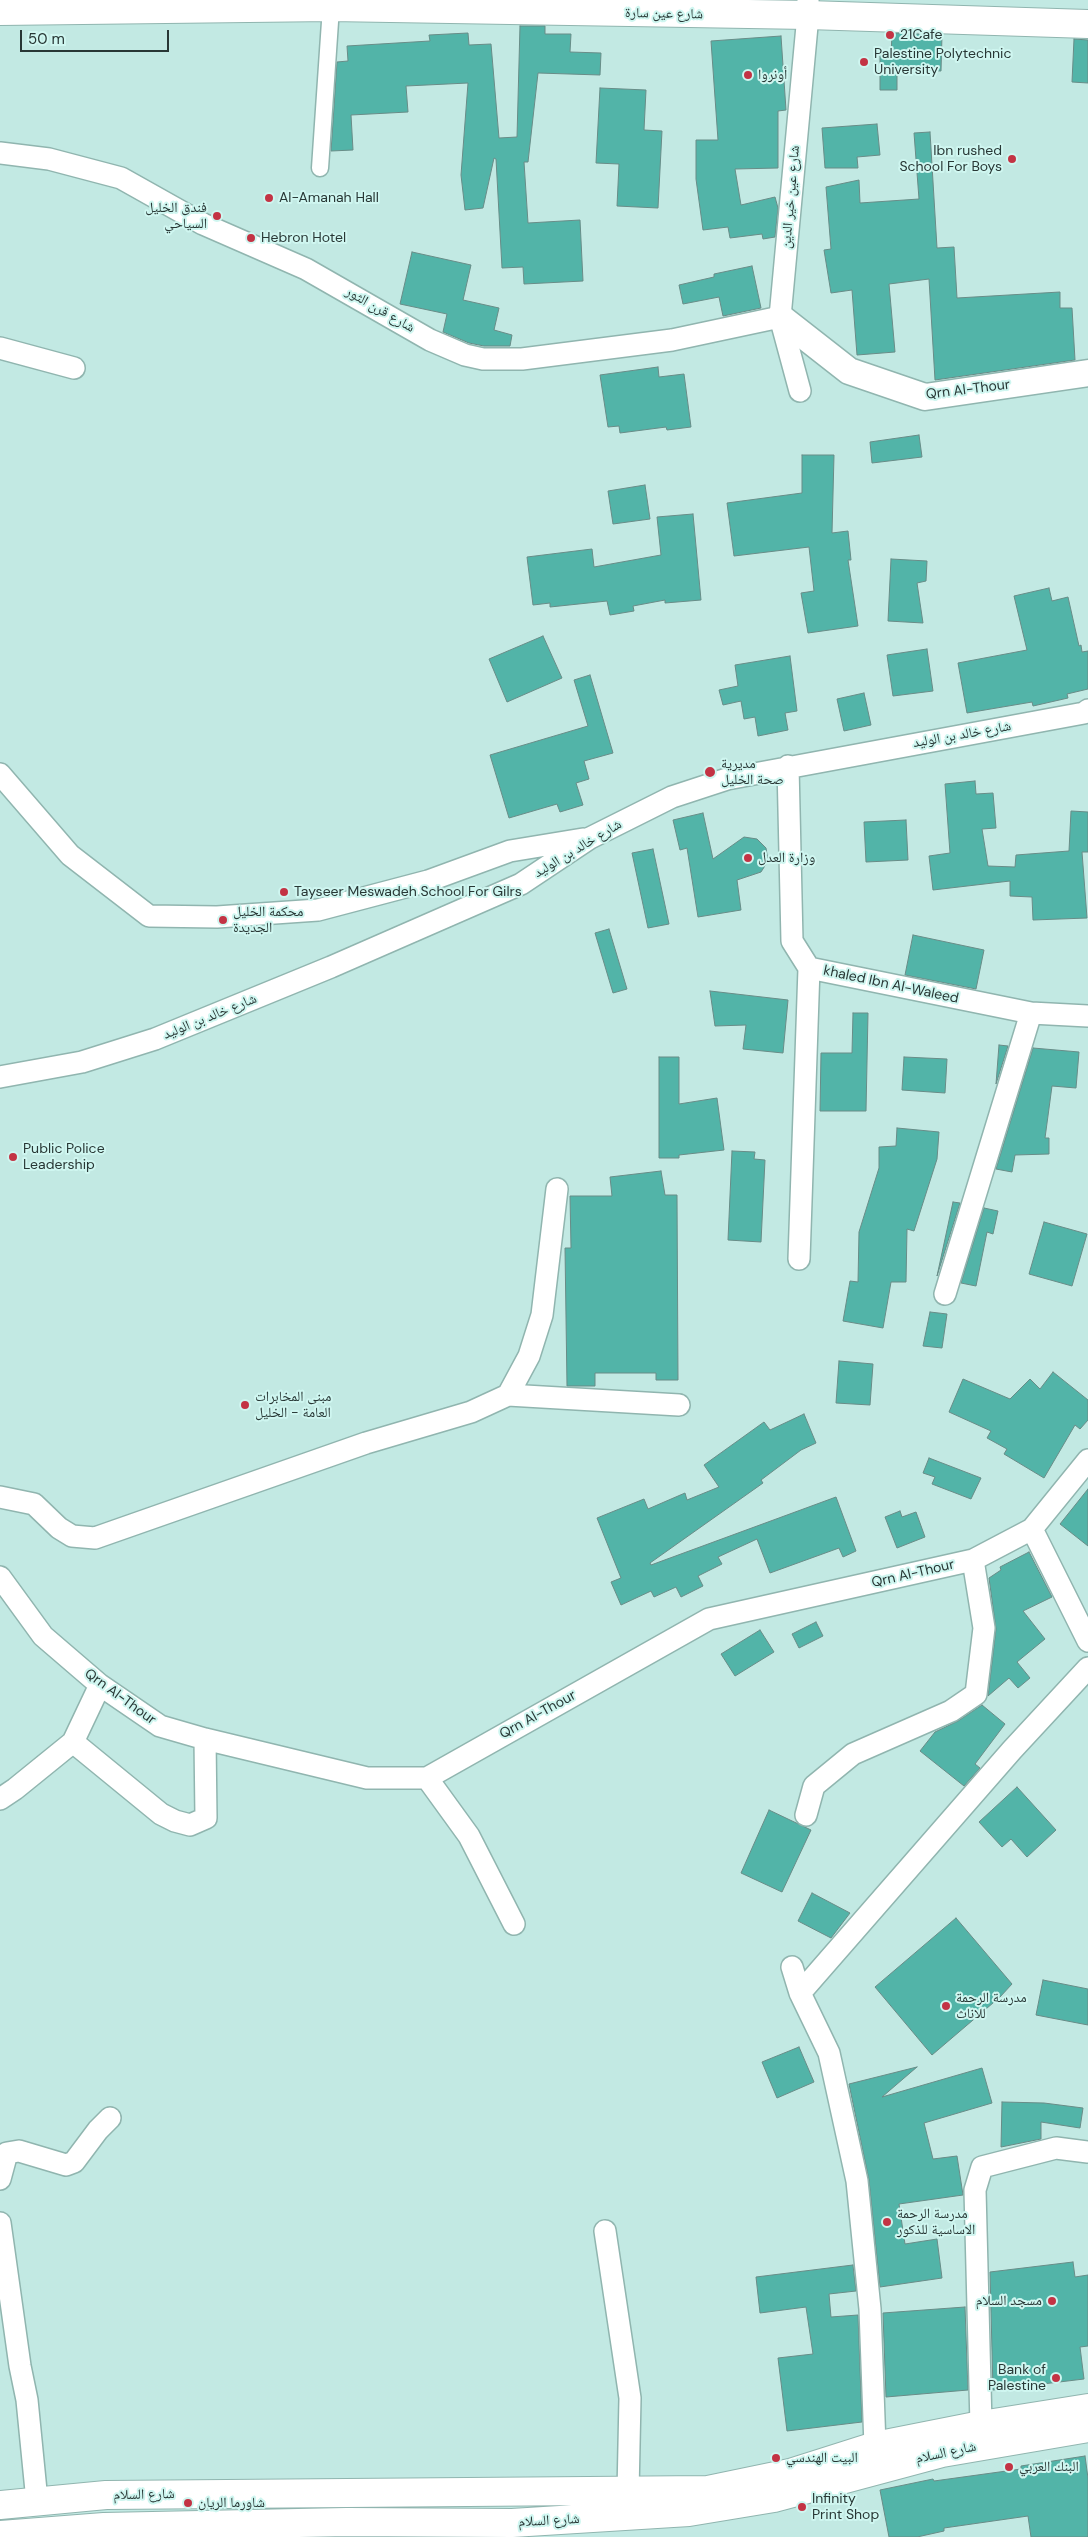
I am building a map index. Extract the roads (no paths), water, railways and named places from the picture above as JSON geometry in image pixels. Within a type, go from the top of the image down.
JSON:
[{"type":"main road","name":"شارع عين سارة","points":[[0,11],[331,7],[808,7],[1088,24]]},
{"type":"main road","name":"شارع السلام","points":[[0,2505],[106,2495],[708,2490],[790,2473],[875,2446],[981,2425],[1088,2408]]},
{"type":"main road","name":"شارع السلام","points":[[0,2535],[84,2528],[511,2530],[732,2506],[781,2496],[942,2453],[1088,2428]]},
{"type":"street","points":[[320,168],[331,7]]},
{"type":"street","name":"شارع عين خير الدين","points":[[800,392],[780,317],[808,7]]},
{"type":"street","name":"شارع قرن الثور","points":[[0,153],[49,159],[120,178],[203,224],[306,269],[413,328],[430,340],[464,355],[483,359],[522,359],[672,340],[780,317]]},
{"type":"street","name":"Qrn Al-Thour","points":[[780,317],[849,371],[925,397],[1088,374]]},
{"type":"street","points":[[0,348],[74,368]]},
{"type":"street","name":"شارع خالد بن الوليد","points":[[0,1076],[82,1062],[155,1039],[340,963],[521,884],[590,838],[672,797],[728,779],[788,766],[1087,712]]},
{"type":"street","name":"khaled Ibn Al-Waleed","points":[[788,766],[792,941],[809,968],[1031,1013],[1088,1016]]},
{"type":"street","points":[[0,774],[70,855],[149,916],[217,917],[318,910],[428,881],[510,851],[590,838]]},
{"type":"street","points":[[800,1259],[809,968]]},
{"type":"street","points":[[945,1294],[1031,1013]]},
{"type":"street","points":[[508,1395],[529,1356],[542,1315],[557,1189]]},
{"type":"street","points":[[0,1497],[34,1504],[59,1528],[72,1536],[95,1538],[366,1443],[471,1412],[508,1395],[679,1405]]},
{"type":"street","name":"Qrn Al-Thour","points":[[0,1577],[43,1636],[100,1685],[160,1726],[204,1739],[367,1778],[427,1778],[709,1619],[973,1560],[1032,1528],[1088,1460]]},
{"type":"street","points":[[1032,1528],[1088,1641]]},
{"type":"street","points":[[806,1815],[814,1786],[853,1754],[951,1711],[976,1694],[984,1628],[973,1560]]},
{"type":"street","points":[[800,1993],[1012,1750],[1088,1668]]},
{"type":"street","points":[[0,1799],[73,1742],[100,1685]]},
{"type":"street","points":[[73,1742],[161,1814],[190,1826],[206,1818],[204,1739]]},
{"type":"street","points":[[427,1778],[469,1836],[514,1924]]},
{"type":"street","points":[[792,1966],[800,1993],[829,2053],[857,2182],[870,2309],[875,2446]]},
{"type":"street","points":[[0,2179],[8,2153],[19,2151],[66,2166],[74,2162],[98,2130],[110,2118]]},
{"type":"street","points":[[981,2425],[975,2190],[982,2167],[1056,2148],[1088,2152]]},
{"type":"street","points":[[0,2223],[20,2366],[27,2400],[37,2501]]},
{"type":"street","points":[[605,2231],[630,2398],[628,2492]]},
{"type":"place","name":"21Cafe","points":[[890,35]]},
{"type":"place","name":"Palestine Polytechnic University","points":[[864,62]]},
{"type":"place","name":"أونروا","points":[[748,75]]},
{"type":"place","name":"Ibn rushed School For Boys","points":[[1012,159]]},
{"type":"place","name":"Al-Amanah Hall","points":[[269,198]]},
{"type":"place","name":"فندق الخليل السياحي","points":[[217,216]]},
{"type":"place","name":"Hebron Hotel","points":[[251,238]]},
{"type":"place","name":"مديرية صحة الخليل","points":[[710,772]]},
{"type":"place","name":"وزارة العدل","points":[[748,858]]},
{"type":"place","name":"Tayseer Meswadeh School For Gilrs","points":[[284,892]]},
{"type":"place","name":"محكمة الخليل الجديدة","points":[[223,920]]},
{"type":"place","name":"Public Police Leadership","points":[[13,1157]]},
{"type":"place","name":"مبنى المخابرات العامة - الخليل","points":[[245,1405]]},
{"type":"place","name":"مدرسة الرحمة للاناث","points":[[946,2006]]},
{"type":"place","name":"مدرسة الرحمة الاساسية للذكور","points":[[887,2222]]},
{"type":"place","name":"مسجد السلام","points":[[1052,2301]]},
{"type":"place","name":"Bank of Palestine","points":[[1056,2378]]},
{"type":"place","name":"البيت الهندسي","points":[[776,2458]]},
{"type":"place","name":"البنك العربي","points":[[1009,2467]]},
{"type":"place","name":"شاورما الريان","points":[[188,2503]]},
{"type":"place","name":"Infinity Print Shop","points":[[802,2507]]}]
